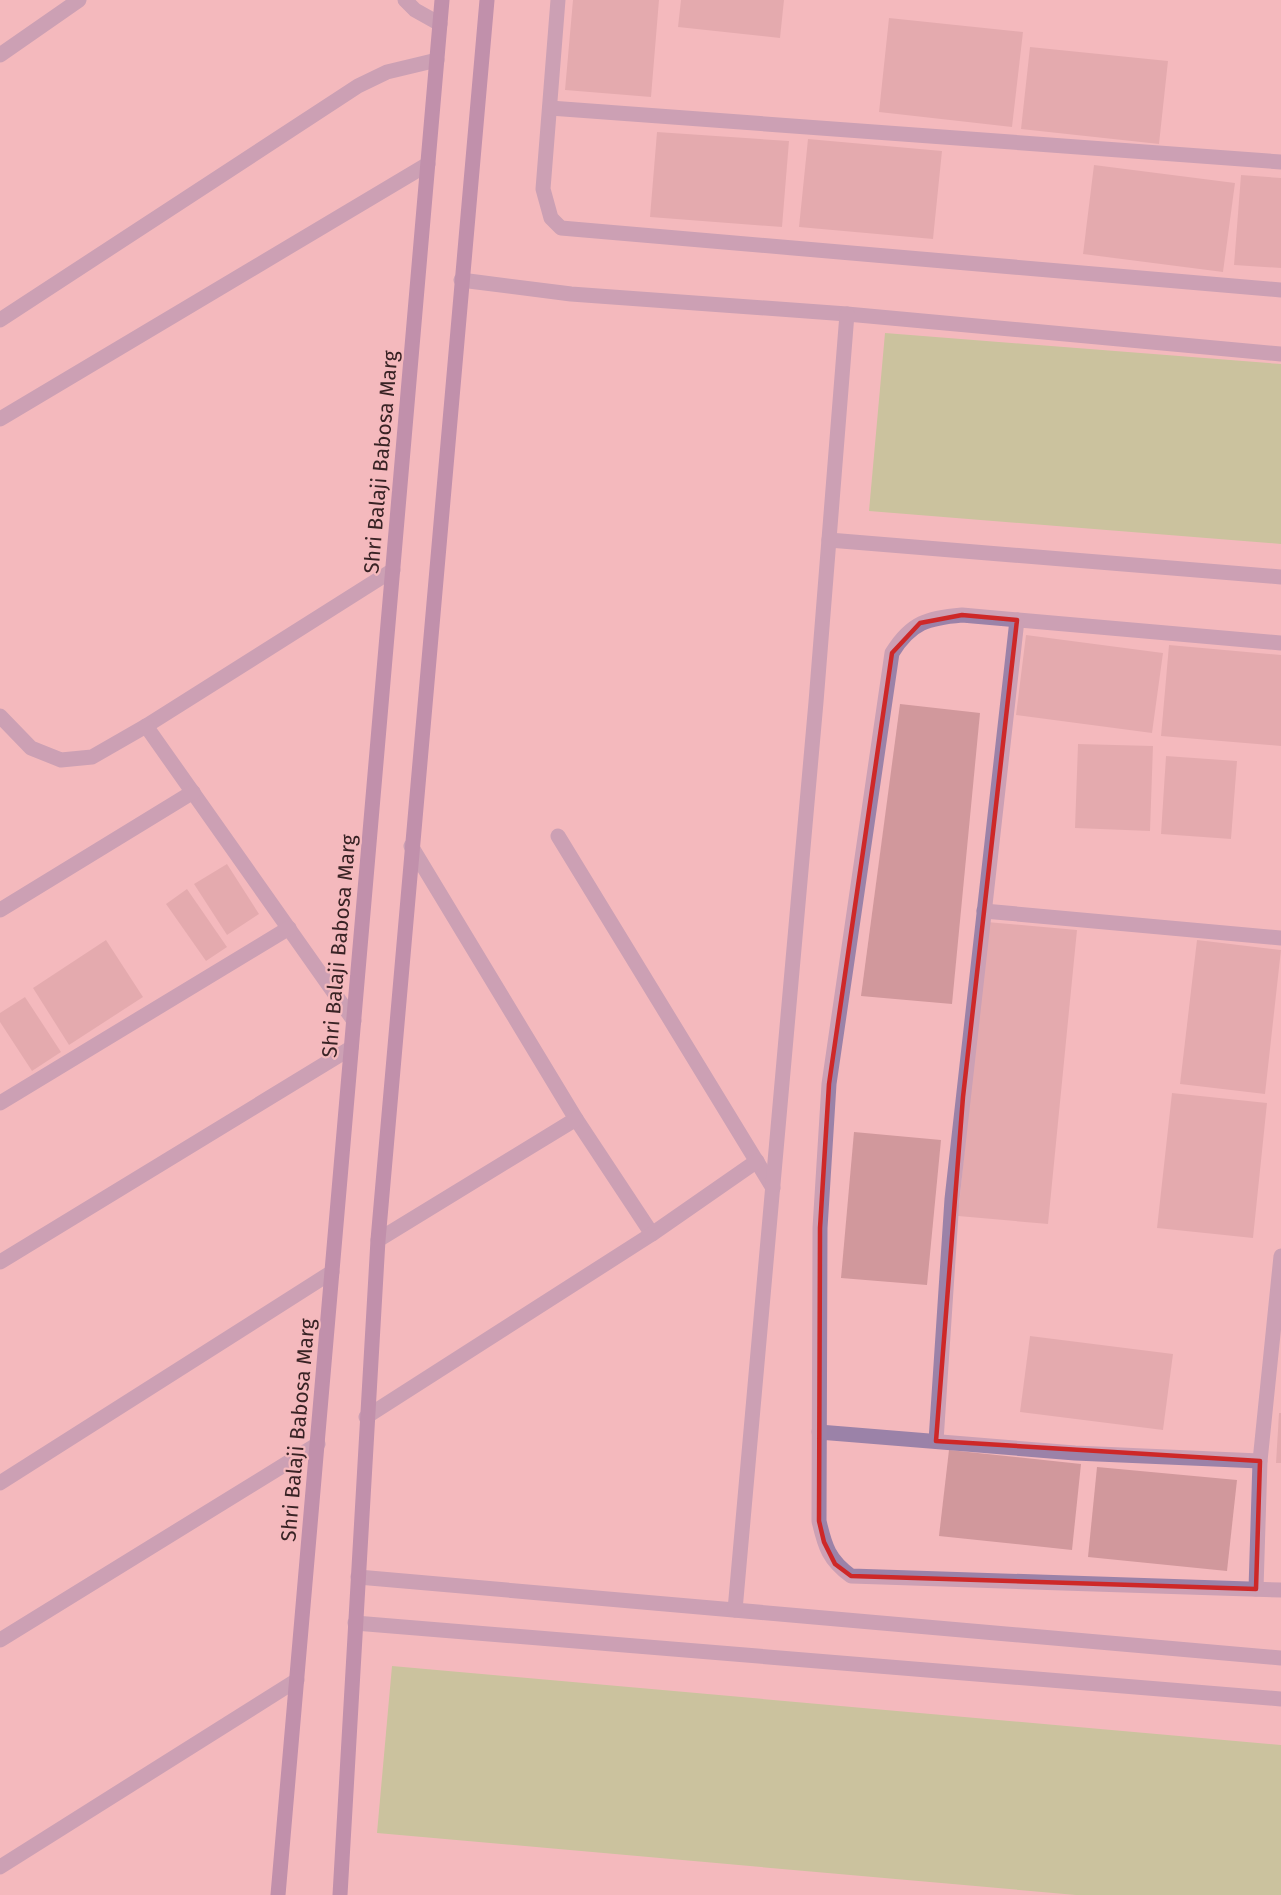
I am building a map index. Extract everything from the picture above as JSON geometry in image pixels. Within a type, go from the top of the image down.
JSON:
[{"type":"street","points":[[0,55],[79,0]]},
{"type":"street","points":[[405,0],[415,10],[440,24]]},
{"type":"street","name":"Shri Balaji Babosa Marg","points":[[278,1895],[442,0]]},
{"type":"street","points":[[340,1895],[378,1240],[487,0]]},
{"type":"street","points":[[558,0],[543,189],[551,218],[561,228],[1281,290]]},
{"type":"street","points":[[0,320],[358,86],[387,72],[437,60]]},
{"type":"street","points":[[550,108],[1281,162]]},
{"type":"street","points":[[0,419],[428,164]]},
{"type":"street","points":[[461,280],[571,294],[847,314],[1281,354]]},
{"type":"street","points":[[735,1610],[847,314]]},
{"type":"street","points":[[829,540],[1281,577]]},
{"type":"street","points":[[0,716],[31,748],[61,760],[92,757],[146,726],[393,570]]},
{"type":"street","points":[[1281,643],[962,615],[939,617],[920,623],[902,636],[892,653],[829,1084],[820,1228],[819,1432],[819,1521],[824,1542],[835,1564],[851,1576],[1281,1590]]},
{"type":"street","points":[[936,1442],[952,1199],[1017,620]]},
{"type":"street","points":[[146,726],[354,1021]]},
{"type":"street","points":[[0,910],[193,792]]},
{"type":"street","points":[[558,836],[773,1188]]},
{"type":"street","points":[[411,846],[576,1119],[652,1234]]},
{"type":"street","points":[[984,911],[1281,938]]},
{"type":"street","points":[[0,1103],[289,928]]},
{"type":"street","points":[[0,1262],[351,1048]]},
{"type":"street","points":[[378,1240],[576,1119]]},
{"type":"street","points":[[366,1417],[652,1234],[757,1161]]},
{"type":"street","points":[[1256,1589],[1260,1461],[1281,1256]]},
{"type":"street","points":[[0,1483],[332,1272]]},
{"type":"street","points":[[819,1432],[1075,1453],[1260,1461]]},
{"type":"street","points":[[0,1640],[318,1444]]},
{"type":"street","points":[[358,1577],[1281,1658]]},
{"type":"street","points":[[355,1623],[1281,1699]]},
{"type":"street","points":[[0,1867],[297,1680]]},
{"type":"highlighted area","points":[[962,615],[1017,620],[963,1097],[936,1441],[1260,1461],[1256,1589],[851,1576],[835,1564],[824,1542],[819,1521],[820,1228],[829,1084],[892,653],[920,623]]},
{"type":"green space","points":[[885,333],[1281,364],[1281,544],[869,511]]},
{"type":"green space","points":[[392,1666],[1281,1745],[1281,1895],[1076,1895],[377,1833]]},
{"type":"building","points":[[573,0],[659,0],[651,97],[565,90]]},
{"type":"building","points":[[681,0],[784,0],[780,38],[678,27]]},
{"type":"building","points":[[889,18],[1023,32],[1012,127],[879,112]]},
{"type":"building","points":[[1030,47],[1168,61],[1159,144],[1021,129]]},
{"type":"building","points":[[657,132],[789,141],[782,227],[650,217]]},
{"type":"building","points":[[808,139],[942,151],[933,239],[799,227]]},
{"type":"building","points":[[1094,165],[1235,183],[1223,272],[1083,254]]},
{"type":"building","points":[[1241,175],[1281,178],[1281,268],[1234,265]]},
{"type":"building","points":[[1026,635],[1163,653],[1152,733],[1016,715]]},
{"type":"building","points":[[1169,645],[1281,655],[1281,746],[1161,736]]},
{"type":"building","points":[[900,704],[980,713],[952,1004],[861,996]]},
{"type":"building","points":[[1078,744],[1153,746],[1150,831],[1075,828]]},
{"type":"building","points":[[1166,756],[1237,761],[1231,839],[1161,834]]},
{"type":"building","points":[[227,864],[259,914],[227,935],[194,884]]},
{"type":"building","points":[[187,889],[227,947],[206,961],[166,904]]},
{"type":"building","points":[[987,922],[1077,930],[1048,1224],[958,1216]]},
{"type":"building","points":[[106,940],[143,997],[69,1045],[33,988]]},
{"type":"building","points":[[1197,940],[1281,950],[1265,1094],[1180,1084]]},
{"type":"building","points":[[25,997],[61,1052],[32,1071],[0,1022],[0,1013]]},
{"type":"building","points":[[1172,1093],[1267,1103],[1253,1238],[1157,1228]]},
{"type":"building","points":[[854,1132],[941,1140],[927,1285],[841,1278]]},
{"type":"building","points":[[1030,1336],[1173,1354],[1163,1430],[1020,1412]]},
{"type":"building","points":[[1279,1413],[1281,1413],[1281,1463],[1276,1463]]},
{"type":"building","points":[[949,1450],[1081,1464],[1072,1550],[939,1536]]},
{"type":"building","points":[[1097,1467],[1237,1480],[1227,1571],[1088,1557]]}]
